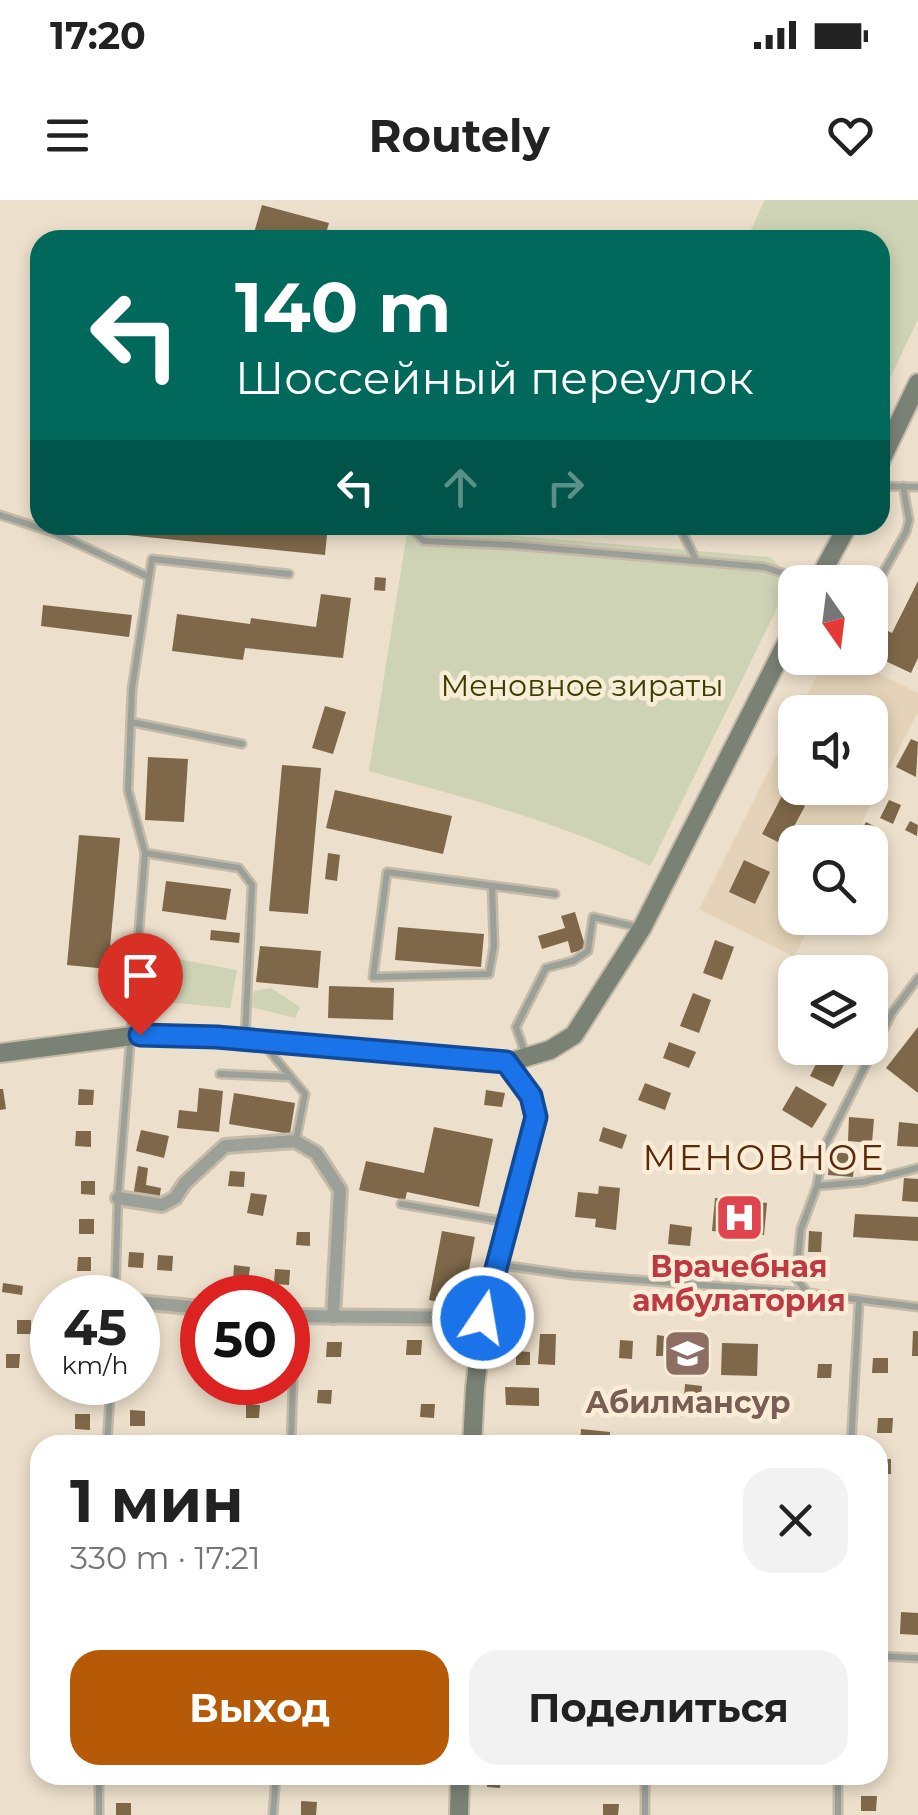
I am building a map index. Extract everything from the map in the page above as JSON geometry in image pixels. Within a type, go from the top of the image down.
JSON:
[{"type":"main road","points":[[890,441],[918,383]]},
{"type":"main road","points":[[822,565],[835,535]]},
{"type":"main road","points":[[5,1049],[130,1036],[253,1040],[506,1062],[550,1050],[574,1035],[642,928],[778,660]]},
{"type":"main road","points":[[472,1435],[483,1318],[536,1117],[531,1096],[506,1062]]},
{"type":"main road","points":[[459,1815],[460,1785]]},
{"type":"street","points":[[118,1198],[162,1205],[176,1198],[185,1183],[225,1146],[296,1141],[316,1153],[340,1190],[333,1316]]},
{"type":"street","points":[[310,1317],[483,1318]]},
{"type":"lane","points":[[890,486],[918,487]]},
{"type":"lane","points":[[887,565],[914,520],[902,486]]},
{"type":"lane","points":[[0,516],[30,525]]},
{"type":"lane","points":[[61,535],[149,577]]},
{"type":"lane","points":[[417,535],[424,541],[696,561],[778,571]]},
{"type":"lane","points":[[684,535],[696,561]]},
{"type":"lane","points":[[116,1275],[118,1198],[145,853],[128,790],[132,689],[152,559],[289,574]]},
{"type":"lane","points":[[131,722],[242,744]]},
{"type":"lane","points":[[145,853],[239,868],[252,885],[253,1040],[305,1094],[296,1141]]},
{"type":"lane","points":[[492,886],[494,946],[489,974],[373,977],[388,872],[555,894]]},
{"type":"lane","points":[[526,1058],[516,1027],[546,968],[572,961],[588,950],[594,917],[642,928]]},
{"type":"lane","points":[[808,1293],[796,1278],[800,1229],[818,1186],[822,1150],[892,1014],[918,978]]},
{"type":"lane","points":[[220,1074],[289,1077]]},
{"type":"lane","points":[[818,1186],[863,1182],[918,1168]]},
{"type":"lane","points":[[400,1204],[510,1222]]},
{"type":"lane","points":[[495,1264],[572,1275],[808,1293],[918,1307]]},
{"type":"lane","points":[[852,1435],[860,1302]]},
{"type":"lane","points":[[107,1435],[109,1405]]},
{"type":"lane","points":[[290,1405],[290,1435]]},
{"type":"lane","points":[[888,1656],[918,1658]]},
{"type":"lane","points":[[98,1785],[99,1815]]},
{"type":"lane","points":[[273,1815],[275,1785]]},
{"type":"lane","points":[[645,1785],[645,1815]]},
{"type":"lane","points":[[838,1785],[838,1815]]},
{"type":"shaded area","points":[[817,675],[881,675],[918,693],[918,712],[888,771],[888,695],[807,695]]},
{"type":"shaded area","points":[[778,753],[778,805],[871,805],[861,825],[778,825],[778,935],[805,935],[795,955],[699,909]]},
{"type":"green space","points":[[765,200],[918,200],[918,319],[890,378],[890,230],[751,230]]},
{"type":"green space","name":"Меновное зираты","points":[[407,535],[505,535],[770,557],[778,565],[778,606],[650,866],[547,824],[369,771]]},
{"type":"green space","points":[[142,939],[163,939],[167,957],[237,970],[230,1008],[142,1000]]},
{"type":"green space","points":[[271,988],[300,1007],[295,1018],[251,1007],[254,991]]},
{"type":"building","points":[[262,205],[329,223],[327,230],[255,230]]},
{"type":"building","points":[[127,535],[327,535],[325,555]]},
{"type":"building","points":[[375,577],[386,578],[385,591],[374,590]]},
{"type":"building","points":[[918,581],[918,658],[911,673],[888,662],[888,631],[892,633]]},
{"type":"building","points":[[321,594],[351,598],[343,658],[245,648],[243,660],[172,651],[177,614],[250,624],[251,618],[316,627]]},
{"type":"building","points":[[43,605],[132,615],[129,637],[41,626]]},
{"type":"building","points":[[325,706],[346,712],[333,754],[312,748]]},
{"type":"building","points":[[911,739],[918,742],[916,777],[896,767]]},
{"type":"building","points":[[148,757],[188,759],[184,822],[145,820]]},
{"type":"building","points":[[282,765],[321,768],[308,914],[269,911]]},
{"type":"building","points":[[335,790],[452,816],[443,854],[326,828]]},
{"type":"building","points":[[888,802],[901,805],[893,824],[880,818]]},
{"type":"building","points":[[778,804],[805,806],[795,825],[778,825],[778,842],[762,834]]},
{"type":"building","points":[[910,821],[918,825],[917,836],[905,830]]},
{"type":"building","points":[[79,835],[120,838],[108,969],[67,965]]},
{"type":"building","points":[[328,853],[340,855],[337,881],[325,879]]},
{"type":"building","points":[[744,860],[770,872],[755,904],[729,892]]},
{"type":"building","points":[[166,881],[231,889],[226,920],[162,911]]},
{"type":"building","points":[[575,912],[586,949],[571,953],[568,941],[542,949],[538,936],[565,928],[561,916]]},
{"type":"building","points":[[398,927],[484,934],[481,967],[395,960]]},
{"type":"building","points":[[211,930],[240,933],[239,943],[210,940]]},
{"type":"building","points":[[715,940],[734,947],[722,980],[703,973]]},
{"type":"building","points":[[260,946],[321,951],[318,988],[256,982]]},
{"type":"building","points":[[329,986],[394,988],[393,1020],[328,1018]]},
{"type":"building","points":[[693,993],[711,1000],[699,1033],[680,1026]]},
{"type":"building","points":[[918,1027],[918,1093],[886,1068]]},
{"type":"building","points":[[669,1042],[696,1052],[689,1068],[663,1058]]},
{"type":"building","points":[[816,1065],[844,1065],[833,1087],[810,1076]]},
{"type":"building","points":[[645,1083],[671,1093],[665,1110],[638,1100]]},
{"type":"building","points":[[796,1086],[827,1104],[812,1128],[782,1110]]},
{"type":"building","points":[[199,1088],[223,1091],[219,1132],[177,1128],[179,1110],[197,1112]]},
{"type":"building","points":[[0,1089],[6,1109],[0,1110]]},
{"type":"building","points":[[79,1089],[94,1090],[93,1105],[78,1105]]},
{"type":"building","points":[[486,1090],[505,1093],[502,1107],[484,1105]]},
{"type":"building","points":[[234,1093],[295,1103],[290,1134],[229,1124]]},
{"type":"building","points":[[849,1117],[874,1119],[872,1143],[848,1141]]},
{"type":"building","points":[[899,1122],[918,1124],[918,1147],[897,1146]]},
{"type":"building","points":[[434,1127],[493,1139],[479,1207],[407,1192],[405,1200],[359,1190],[366,1161],[424,1173]]},
{"type":"building","points":[[603,1127],[627,1135],[622,1149],[599,1141]]},
{"type":"building","points":[[141,1130],[169,1136],[164,1158],[136,1151]]},
{"type":"building","points":[[76,1131],[91,1131],[91,1147],[75,1146]]},
{"type":"building","points":[[830,1152],[855,1154],[853,1177],[828,1175]]},
{"type":"building","points":[[138,1166],[148,1168],[146,1185],[161,1188],[159,1201],[133,1197]]},
{"type":"building","points":[[230,1171],[245,1172],[244,1187],[228,1186]]},
{"type":"building","points":[[904,1178],[918,1179],[918,1202],[902,1201]]},
{"type":"building","points":[[81,1181],[95,1181],[95,1195],[81,1194]]},
{"type":"building","points":[[599,1186],[620,1188],[616,1230],[595,1227],[596,1219],[575,1217],[578,1192],[598,1194]]},
{"type":"building","points":[[251,1193],[267,1195],[263,1216],[247,1213]]},
{"type":"building","name":"Врачебная амбулатория","points":[[715,1198],[767,1203],[764,1235],[712,1231]]},
{"type":"building","points":[[855,1214],[918,1217],[918,1241],[853,1237]]},
{"type":"building","points":[[79,1219],[94,1219],[94,1234],[79,1234]]},
{"type":"building","points":[[670,1224],[692,1227],[690,1246],[668,1244]]},
{"type":"building","points":[[442,1231],[475,1237],[462,1307],[429,1300]]},
{"type":"building","points":[[809,1231],[822,1232],[821,1252],[808,1252]]},
{"type":"building","points":[[297,1232],[310,1232],[310,1246],[296,1245]]},
{"type":"building","points":[[129,1252],[144,1253],[143,1268],[128,1267]]},
{"type":"building","points":[[158,1255],[173,1256],[172,1271],[157,1270]]},
{"type":"building","points":[[78,1257],[91,1257],[91,1271],[77,1271]]},
{"type":"building","points":[[234,1265],[250,1267],[249,1275],[233,1275]]},
{"type":"building","points":[[275,1269],[290,1270],[290,1275],[275,1275]]},
{"type":"building","points":[[3,1283],[23,1286],[22,1295],[2,1292]]},
{"type":"building","points":[[17,1320],[30,1320],[30,1334],[17,1334]]},
{"type":"building","points":[[913,1331],[918,1331],[918,1356],[912,1356]]},
{"type":"building","points":[[540,1334],[556,1334],[555,1365],[538,1364]]},
{"type":"building","points":[[657,1335],[664,1336],[663,1356],[656,1356]]},
{"type":"building","name":"Абилмансур","points":[[678,1338],[699,1339],[698,1368],[677,1367]]},
{"type":"building","points":[[407,1340],[422,1340],[421,1355],[406,1355]]},
{"type":"building","points":[[620,1340],[633,1341],[632,1359],[619,1358]]},
{"type":"building","points":[[327,1342],[342,1342],[341,1357],[326,1357]]},
{"type":"building","points":[[722,1343],[758,1344],[757,1376],[721,1375]]},
{"type":"building","points":[[516,1351],[530,1352],[530,1365],[516,1365]]},
{"type":"building","points":[[6,1354],[20,1354],[19,1368],[6,1368]]},
{"type":"building","points":[[873,1358],[888,1358],[888,1373],[872,1373]]},
{"type":"building","points":[[818,1364],[832,1364],[831,1378],[817,1378]]},
{"type":"building","points":[[685,1384],[702,1386],[700,1410],[683,1409]]},
{"type":"building","points":[[505,1387],[539,1388],[539,1406],[506,1405]]},
{"type":"building","points":[[318,1390],[332,1390],[331,1404],[317,1403]]},
{"type":"building","points":[[615,1394],[630,1396],[628,1415],[614,1414]]},
{"type":"building","points":[[421,1404],[435,1404],[434,1418],[420,1417]]},
{"type":"building","points":[[246,1405],[260,1405],[259,1418],[246,1418]]},
{"type":"building","points":[[130,1410],[145,1411],[145,1426],[130,1426]]},
{"type":"building","points":[[75,1414],[90,1414],[90,1430],[75,1429]]},
{"type":"building","points":[[878,1418],[893,1418],[892,1433],[877,1433]]},
{"type":"building","points":[[581,1429],[610,1432],[610,1435],[581,1435]]},
{"type":"building","points":[[901,1612],[918,1613],[918,1635],[900,1634]]},
{"type":"building","points":[[861,1796],[877,1796],[876,1811],[861,1811]]},
{"type":"building","points":[[301,1801],[317,1802],[316,1815],[301,1815]]},
{"type":"building","points":[[116,1803],[131,1803],[131,1815],[116,1815]]},
{"type":"building","points":[[603,1804],[619,1804],[618,1815],[603,1815]]},
{"type":"place","name":"Врачебная амбулатория","points":[[739,1217]]},
{"type":"place","name":"Абилмансур","points":[[688,1353]]},
{"type":"district","name":"МЕНОВНОЕ","points":[[764,1157]]},
{"type":"route","points":[[140,1035],[217,1037],[506,1062],[531,1096],[536,1117],[483,1318]]}]
